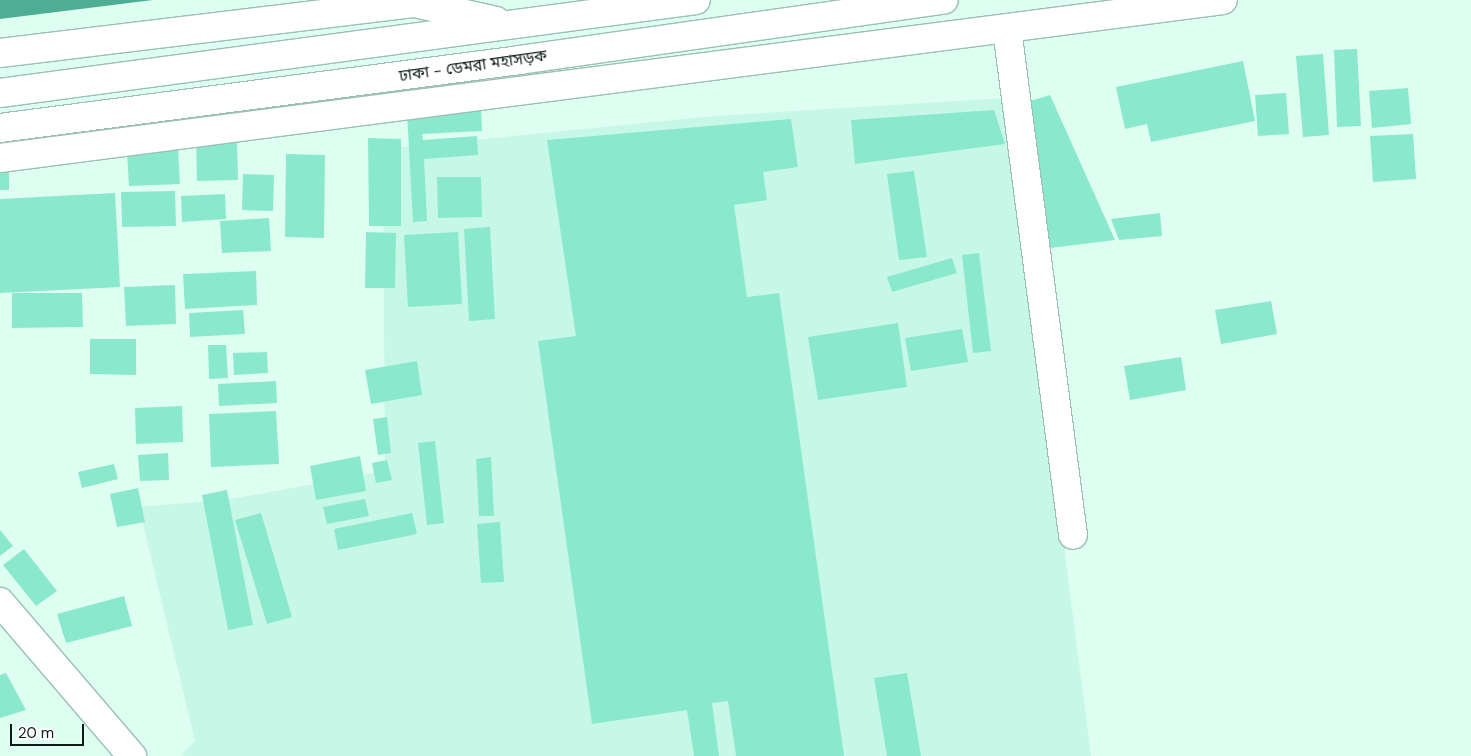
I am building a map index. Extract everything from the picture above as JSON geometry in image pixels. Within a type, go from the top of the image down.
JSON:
[{"type":"main road","name":"ঢাকা - ডেমরা মহাসড়ক","points":[[0,93],[516,26],[696,0]]},
{"type":"main road","points":[[901,0],[918,41]]},
{"type":"main road","points":[[918,41],[924,0]]},
{"type":"main road","name":"ঢাকা - ডেমরা মহাসড়ক","points":[[0,128],[520,60],[944,0]]},
{"type":"main road","points":[[0,158],[1007,30],[1223,0]]},
{"type":"main road","points":[[0,53],[415,3],[516,26]]},
{"type":"main road","points":[[1007,30],[1073,534]]},
{"type":"main road","points":[[0,602],[132,756]]},
{"type":"shaded area","points":[[0,0],[153,0],[0,19]]},
{"type":"shaded area","points":[[1006,98],[1091,756],[185,756],[182,754],[195,741],[139,507],[232,499],[385,471],[383,149],[715,116]]},
{"type":"building","points":[[1357,49],[1361,126],[1337,127],[1334,50]]},
{"type":"building","points":[[1323,54],[1329,135],[1303,137],[1296,56]]},
{"type":"building","points":[[1243,61],[1255,121],[1151,142],[1147,124],[1125,129],[1116,87]]},
{"type":"building","points":[[1408,88],[1411,124],[1372,128],[1369,91]]},
{"type":"building","points":[[1286,93],[1289,134],[1258,136],[1255,95]]},
{"type":"building","points":[[1050,95],[1115,240],[1050,248],[1027,102]]},
{"type":"building","points":[[481,108],[482,131],[422,134],[423,140],[477,136],[478,155],[424,159],[427,221],[413,222],[407,112]]},
{"type":"building","points":[[994,110],[1005,144],[855,164],[851,120]]},
{"type":"building","points":[[791,119],[798,167],[763,172],[767,200],[734,205],[747,297],[779,293],[844,756],[736,756],[728,701],[712,703],[719,756],[694,756],[687,710],[592,724],[538,341],[576,336],[547,140]]},
{"type":"building","points":[[1413,134],[1416,179],[1373,182],[1370,136]]},
{"type":"building","points":[[368,138],[401,139],[401,226],[369,226]]},
{"type":"building","points":[[237,139],[238,180],[197,181],[196,140]]},
{"type":"building","points":[[178,150],[180,184],[129,186],[127,152]]},
{"type":"building","points":[[286,154],[325,155],[324,238],[285,237]]},
{"type":"building","points":[[0,166],[9,166],[9,190],[0,190]]},
{"type":"building","points":[[914,171],[927,257],[899,260],[887,174]]},
{"type":"building","points":[[243,174],[274,175],[273,211],[242,210]]},
{"type":"building","points":[[437,177],[481,177],[482,217],[438,218]]},
{"type":"building","points":[[175,191],[176,226],[122,227],[121,192]]},
{"type":"building","points":[[115,193],[120,287],[0,293],[0,199]]},
{"type":"building","points":[[225,194],[226,219],[182,222],[181,196]]},
{"type":"building","points":[[1160,213],[1162,236],[1119,240],[1111,219]]},
{"type":"building","points":[[269,218],[271,251],[222,253],[220,221]]},
{"type":"building","points":[[490,227],[495,319],[469,321],[464,229]]},
{"type":"building","points":[[366,232],[396,233],[395,288],[365,288]]},
{"type":"building","points":[[458,232],[462,304],[408,307],[404,235]]},
{"type":"building","points":[[979,253],[991,351],[973,353],[962,255]]},
{"type":"building","points":[[952,258],[957,273],[892,292],[887,277]]},
{"type":"building","points":[[256,271],[257,305],[185,309],[183,274]]},
{"type":"building","points":[[175,285],[176,324],[126,326],[124,287]]},
{"type":"building","points":[[12,293],[82,293],[83,327],[12,328]]},
{"type":"building","points":[[1271,301],[1277,334],[1221,344],[1215,310]]},
{"type":"building","points":[[243,310],[245,334],[190,337],[189,313]]},
{"type":"building","points":[[898,323],[907,387],[818,400],[808,337]]},
{"type":"building","points":[[962,329],[968,362],[911,371],[905,338]]},
{"type":"building","points":[[90,339],[136,339],[136,375],[90,374]]},
{"type":"building","points":[[208,345],[226,345],[228,378],[209,379]]},
{"type":"building","points":[[267,352],[268,373],[234,375],[233,353]]},
{"type":"building","points":[[1181,357],[1186,390],[1130,400],[1124,366]]},
{"type":"building","points":[[417,361],[422,395],[371,404],[365,370]]},
{"type":"building","points":[[276,381],[277,403],[219,406],[218,384]]},
{"type":"building","points":[[182,406],[183,442],[136,444],[135,408]]},
{"type":"building","points":[[276,411],[279,464],[211,467],[209,414]]},
{"type":"building","points":[[387,417],[391,453],[378,455],[373,419]]},
{"type":"building","points":[[435,441],[444,523],[427,525],[418,443]]},
{"type":"building","points":[[168,453],[169,480],[140,481],[138,455]]},
{"type":"building","points":[[360,456],[366,491],[316,500],[310,466]]},
{"type":"building","points":[[491,457],[494,516],[479,516],[476,459]]},
{"type":"building","points":[[387,460],[392,480],[376,483],[372,463]]},
{"type":"building","points":[[114,464],[118,479],[82,488],[78,472]]},
{"type":"building","points":[[138,488],[145,522],[117,527],[110,494]]},
{"type":"building","points":[[227,490],[253,625],[228,630],[202,495]]},
{"type":"building","points":[[365,499],[369,516],[327,524],[323,507]]},
{"type":"building","points":[[261,513],[292,617],[267,624],[235,520]]},
{"type":"building","points":[[412,513],[417,534],[338,550],[334,529]]},
{"type":"building","points":[[500,522],[504,582],[481,583],[477,524]]},
{"type":"building","points":[[0,530],[13,546],[0,556]]},
{"type":"building","points":[[24,549],[57,591],[36,606],[3,565]]},
{"type":"building","points":[[124,596],[132,626],[66,643],[57,614]]},
{"type":"building","points":[[6,673],[26,710],[0,718],[0,675]]},
{"type":"building","points":[[907,673],[921,756],[887,756],[874,678]]}]
